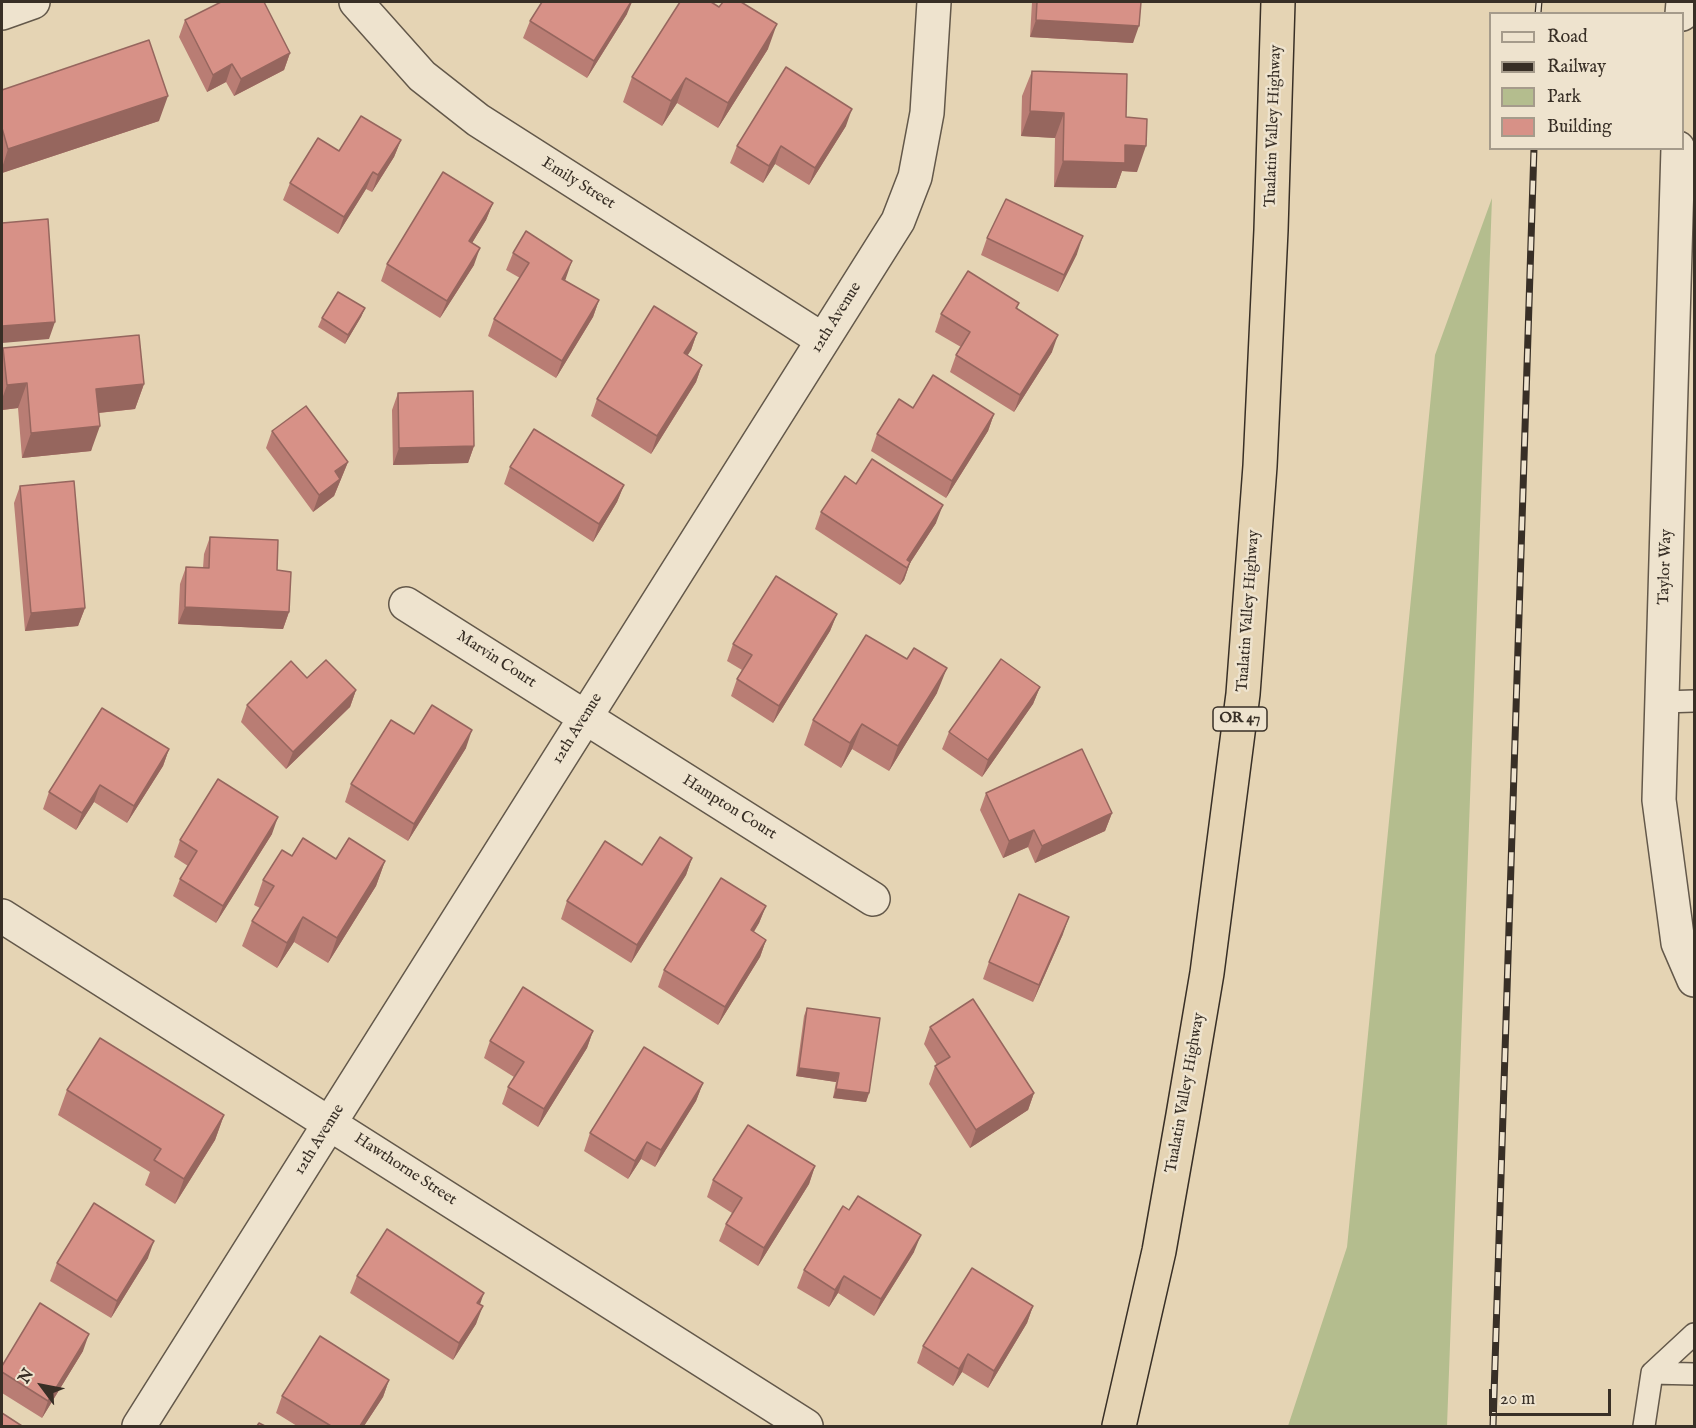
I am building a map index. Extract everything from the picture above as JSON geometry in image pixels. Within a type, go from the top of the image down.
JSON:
[{"type":"highway","name":"Tualatin Valley Highway","points":[[1119,1426],[1159,1251],[1183,1115],[1207,973],[1243,694],[1260,466],[1278,2]]},
{"type":"street","points":[[2,13],[33,2]]},
{"type":"street","name":"Emily Street","points":[[356,2],[422,76],[478,120],[823,340]]},
{"type":"street","name":"12th Avenue","points":[[139,1426],[898,221],[915,177],[927,113],[934,2]]},
{"type":"street","name":"Taylor Way","points":[[1678,150],[1659,800],[1678,943],[1695,980]]},
{"type":"street","name":"Marvin Court","points":[[406,604],[585,717]]},
{"type":"street","name":"Hampton Court","points":[[585,717],[873,899]]},
{"type":"street","name":"Hawthorne Street","points":[[2,916],[806,1426]]},
{"type":"lane","points":[[1683,2],[1695,3]]},
{"type":"lane","points":[[1662,702],[1695,701]]},
{"type":"lane","points":[[1644,1426],[1652,1373],[1695,1334]]},
{"type":"lane","points":[[1652,1373],[1695,1374]]},
{"type":"green space","points":[[1492,198],[1447,1426],[1288,1426],[1347,1247],[1435,355]]},
{"type":"building","points":[[221,2],[264,2],[290,53],[241,79],[232,64],[213,75],[185,20]]},
{"type":"building","points":[[542,2],[631,2],[594,61],[530,21]]},
{"type":"building","points":[[680,2],[711,2],[719,7],[723,2],[741,2],[777,24],[728,103],[686,78],[671,101],[632,77]]},
{"type":"building","points":[[1037,2],[1141,2],[1139,26],[1036,20]]},
{"type":"building","points":[[149,40],[168,96],[8,149],[2,128],[2,90]]},
{"type":"building","points":[[786,67],[852,109],[815,168],[781,146],[769,166],[737,146]]},
{"type":"building","points":[[1032,71],[1127,74],[1126,117],[1147,119],[1146,146],[1125,145],[1125,163],[1063,161],[1064,113],[1030,111]]},
{"type":"building","points":[[361,116],[401,140],[378,175],[373,172],[344,217],[290,183],[318,138],[339,151]]},
{"type":"building","points":[[443,172],[493,203],[469,241],[480,248],[447,301],[387,264]]},
{"type":"building","points":[[1006,199],[1083,236],[1064,275],[987,238]]},
{"type":"building","points":[[48,219],[55,322],[2,326],[2,223]]},
{"type":"building","points":[[526,231],[572,261],[562,279],[599,300],[562,361],[494,319],[529,263],[513,253]]},
{"type":"building","points":[[968,271],[1019,303],[1016,308],[1058,335],[1020,395],[956,355],[970,332],[941,314]]},
{"type":"building","points":[[338,292],[365,308],[348,335],[322,318]]},
{"type":"building","points":[[654,306],[697,333],[684,353],[702,365],[657,436],[597,399]]},
{"type":"building","points":[[139,335],[144,384],[96,389],[100,426],[31,433],[27,383],[7,385],[3,348]]},
{"type":"building","points":[[933,375],[994,414],[952,481],[877,434],[899,399],[913,408]]},
{"type":"building","points":[[473,391],[474,446],[399,448],[398,393]]},
{"type":"building","points":[[306,406],[348,462],[335,471],[340,479],[319,495],[272,431]]},
{"type":"building","points":[[534,429],[624,485],[599,524],[510,467]]},
{"type":"building","points":[[872,459],[943,505],[907,560],[910,562],[907,568],[821,512],[845,476],[856,484]]},
{"type":"building","points":[[74,481],[85,608],[31,613],[20,486]]},
{"type":"building","points":[[210,537],[278,540],[277,570],[291,572],[289,612],[185,607],[186,567],[209,568]]},
{"type":"building","points":[[776,576],[837,614],[779,706],[737,679],[752,655],[733,644]]},
{"type":"building","points":[[866,635],[907,659],[914,648],[947,668],[898,746],[862,724],[850,743],[813,720]]},
{"type":"building","points":[[1001,659],[1040,687],[988,760],[949,732]]},
{"type":"building","points":[[326,660],[356,690],[293,752],[247,705],[291,661],[307,678]]},
{"type":"building","points":[[432,705],[472,730],[414,824],[351,784],[391,720],[414,734]]},
{"type":"building","points":[[102,708],[169,749],[134,806],[100,785],[82,813],[49,792]]},
{"type":"building","points":[[1082,749],[1112,813],[1042,846],[1034,830],[1009,841],[986,793]]},
{"type":"building","points":[[218,779],[278,817],[223,906],[180,879],[197,851],[180,840]]},
{"type":"building","points":[[660,837],[692,858],[637,945],[567,901],[605,841],[642,865]]},
{"type":"building","points":[[303,838],[336,859],[349,838],[385,861],[337,938],[303,917],[287,943],[252,921],[274,886],[263,880],[282,850],[292,856]]},
{"type":"building","points":[[721,878],[766,906],[751,930],[766,940],[725,1007],[664,970]]},
{"type":"building","points":[[1019,894],[1069,917],[1039,985],[989,962]]},
{"type":"building","points":[[523,987],[593,1031],[544,1109],[508,1087],[524,1062],[490,1041]]},
{"type":"building","points":[[973,999],[1034,1093],[976,1130],[935,1066],[950,1057],[930,1027]]},
{"type":"building","points":[[807,1008],[880,1018],[869,1093],[836,1089],[839,1073],[799,1068]]},
{"type":"building","points":[[100,1038],[224,1115],[184,1179],[154,1160],[161,1149],[67,1090]]},
{"type":"building","points":[[644,1047],[703,1083],[661,1150],[647,1142],[635,1161],[590,1133]]},
{"type":"building","points":[[748,1125],[815,1166],[764,1248],[726,1224],[742,1198],[713,1180]]},
{"type":"building","points":[[858,1196],[921,1235],[881,1299],[844,1276],[835,1290],[804,1270],[843,1206],[849,1210]]},
{"type":"building","points":[[94,1203],[154,1241],[117,1301],[57,1263]]},
{"type":"building","points":[[387,1229],[484,1293],[477,1303],[483,1306],[459,1343],[357,1276]]},
{"type":"building","points":[[972,1268],[1033,1306],[994,1371],[968,1354],[959,1369],[923,1346]]},
{"type":"building","points":[[40,1303],[89,1334],[48,1401],[2,1372],[2,1366]]},
{"type":"building","points":[[320,1336],[389,1380],[360,1426],[331,1426],[282,1396]]},
{"type":"building","points":[[2,1413],[22,1426],[2,1426]]},
{"type":"railway","points":[[1538,12],[1539,2]]},
{"type":"railway","points":[[1493,1426],[1534,150]]}]
